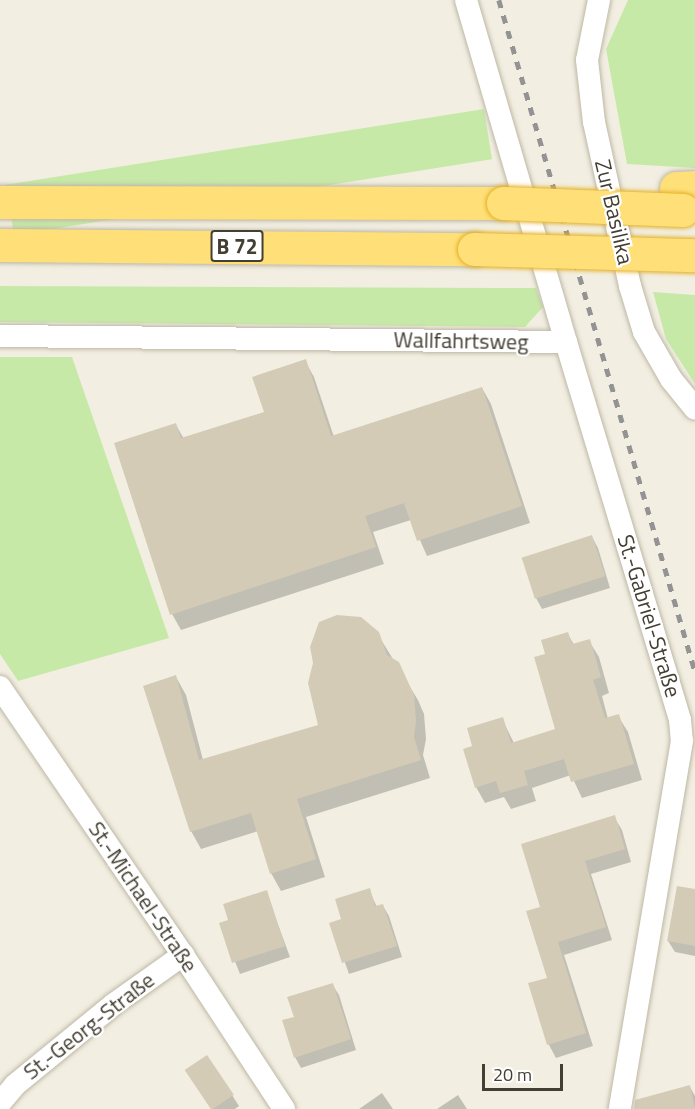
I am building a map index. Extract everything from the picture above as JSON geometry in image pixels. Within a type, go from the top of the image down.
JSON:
[{"type":"highway","name":"B 72","points":[[0,202],[503,203],[687,199]]},
{"type":"highway","name":"B 72","points":[[0,245],[474,249],[695,255]]},
{"type":"street","name":"Wallfahrtsweg","points":[[0,336],[566,342],[466,0]]},
{"type":"street","name":"Zur Basilika","points":[[599,0],[587,60],[594,122],[630,286],[644,332],[671,379],[695,409]]},
{"type":"street","name":"St.-Gabriel-Straße","points":[[566,342],[680,720],[682,741],[620,1109]]},
{"type":"street","name":"St.-Michael-Straße","points":[[0,687],[183,955],[284,1109]]},
{"type":"street","name":"St.-Georg-Straße","points":[[0,1103],[15,1085],[114,1004],[183,955]]},
{"type":"green space","points":[[628,0],[695,0],[695,168],[627,164],[606,49]]},
{"type":"green space","points":[[484,109],[492,159],[14,235],[6,185]]},
{"type":"green space","points":[[0,286],[536,288],[543,307],[525,327],[0,322]]},
{"type":"green space","points":[[653,292],[695,295],[695,384],[666,339]]},
{"type":"green space","points":[[0,357],[72,357],[169,638],[18,681],[0,654]]},
{"type":"building","points":[[306,359],[331,436],[482,387],[522,506],[417,541],[404,503],[365,516],[376,547],[170,615],[114,443],[176,423],[181,438],[264,412],[252,377]]},
{"type":"building","points":[[592,535],[605,576],[535,599],[522,558]]},
{"type":"building","points":[[337,615],[361,617],[379,632],[387,655],[399,662],[414,695],[416,721],[414,737],[421,760],[297,799],[316,859],[270,874],[251,813],[190,832],[143,686],[176,675],[199,760],[318,725],[308,683],[313,663],[310,647],[319,622]]},
{"type":"building","points":[[568,632],[572,644],[590,639],[601,677],[593,680],[605,718],[619,714],[634,764],[571,782],[564,759],[524,771],[528,785],[500,793],[496,781],[475,788],[463,749],[472,746],[467,728],[503,717],[511,743],[555,729],[534,657],[545,654],[541,640]]},
{"type":"building","points":[[615,815],[625,849],[585,861],[606,927],[558,942],[586,1033],[547,1045],[528,983],[547,978],[526,911],[540,907],[521,844]]},
{"type":"building","points":[[677,886],[695,889],[695,946],[667,941]]},
{"type":"building","points":[[370,888],[375,906],[383,904],[397,946],[342,963],[329,923],[341,919],[335,899]]},
{"type":"building","points":[[267,890],[285,946],[232,963],[219,923],[228,920],[223,904]]},
{"type":"building","points":[[333,983],[351,1039],[294,1058],[282,1020],[294,1017],[287,997]]},
{"type":"building","points":[[207,1055],[234,1095],[211,1109],[185,1070]]},
{"type":"building","points":[[690,1085],[695,1109],[634,1109],[635,1100]]},
{"type":"railway","points":[[499,0],[695,671]]}]
